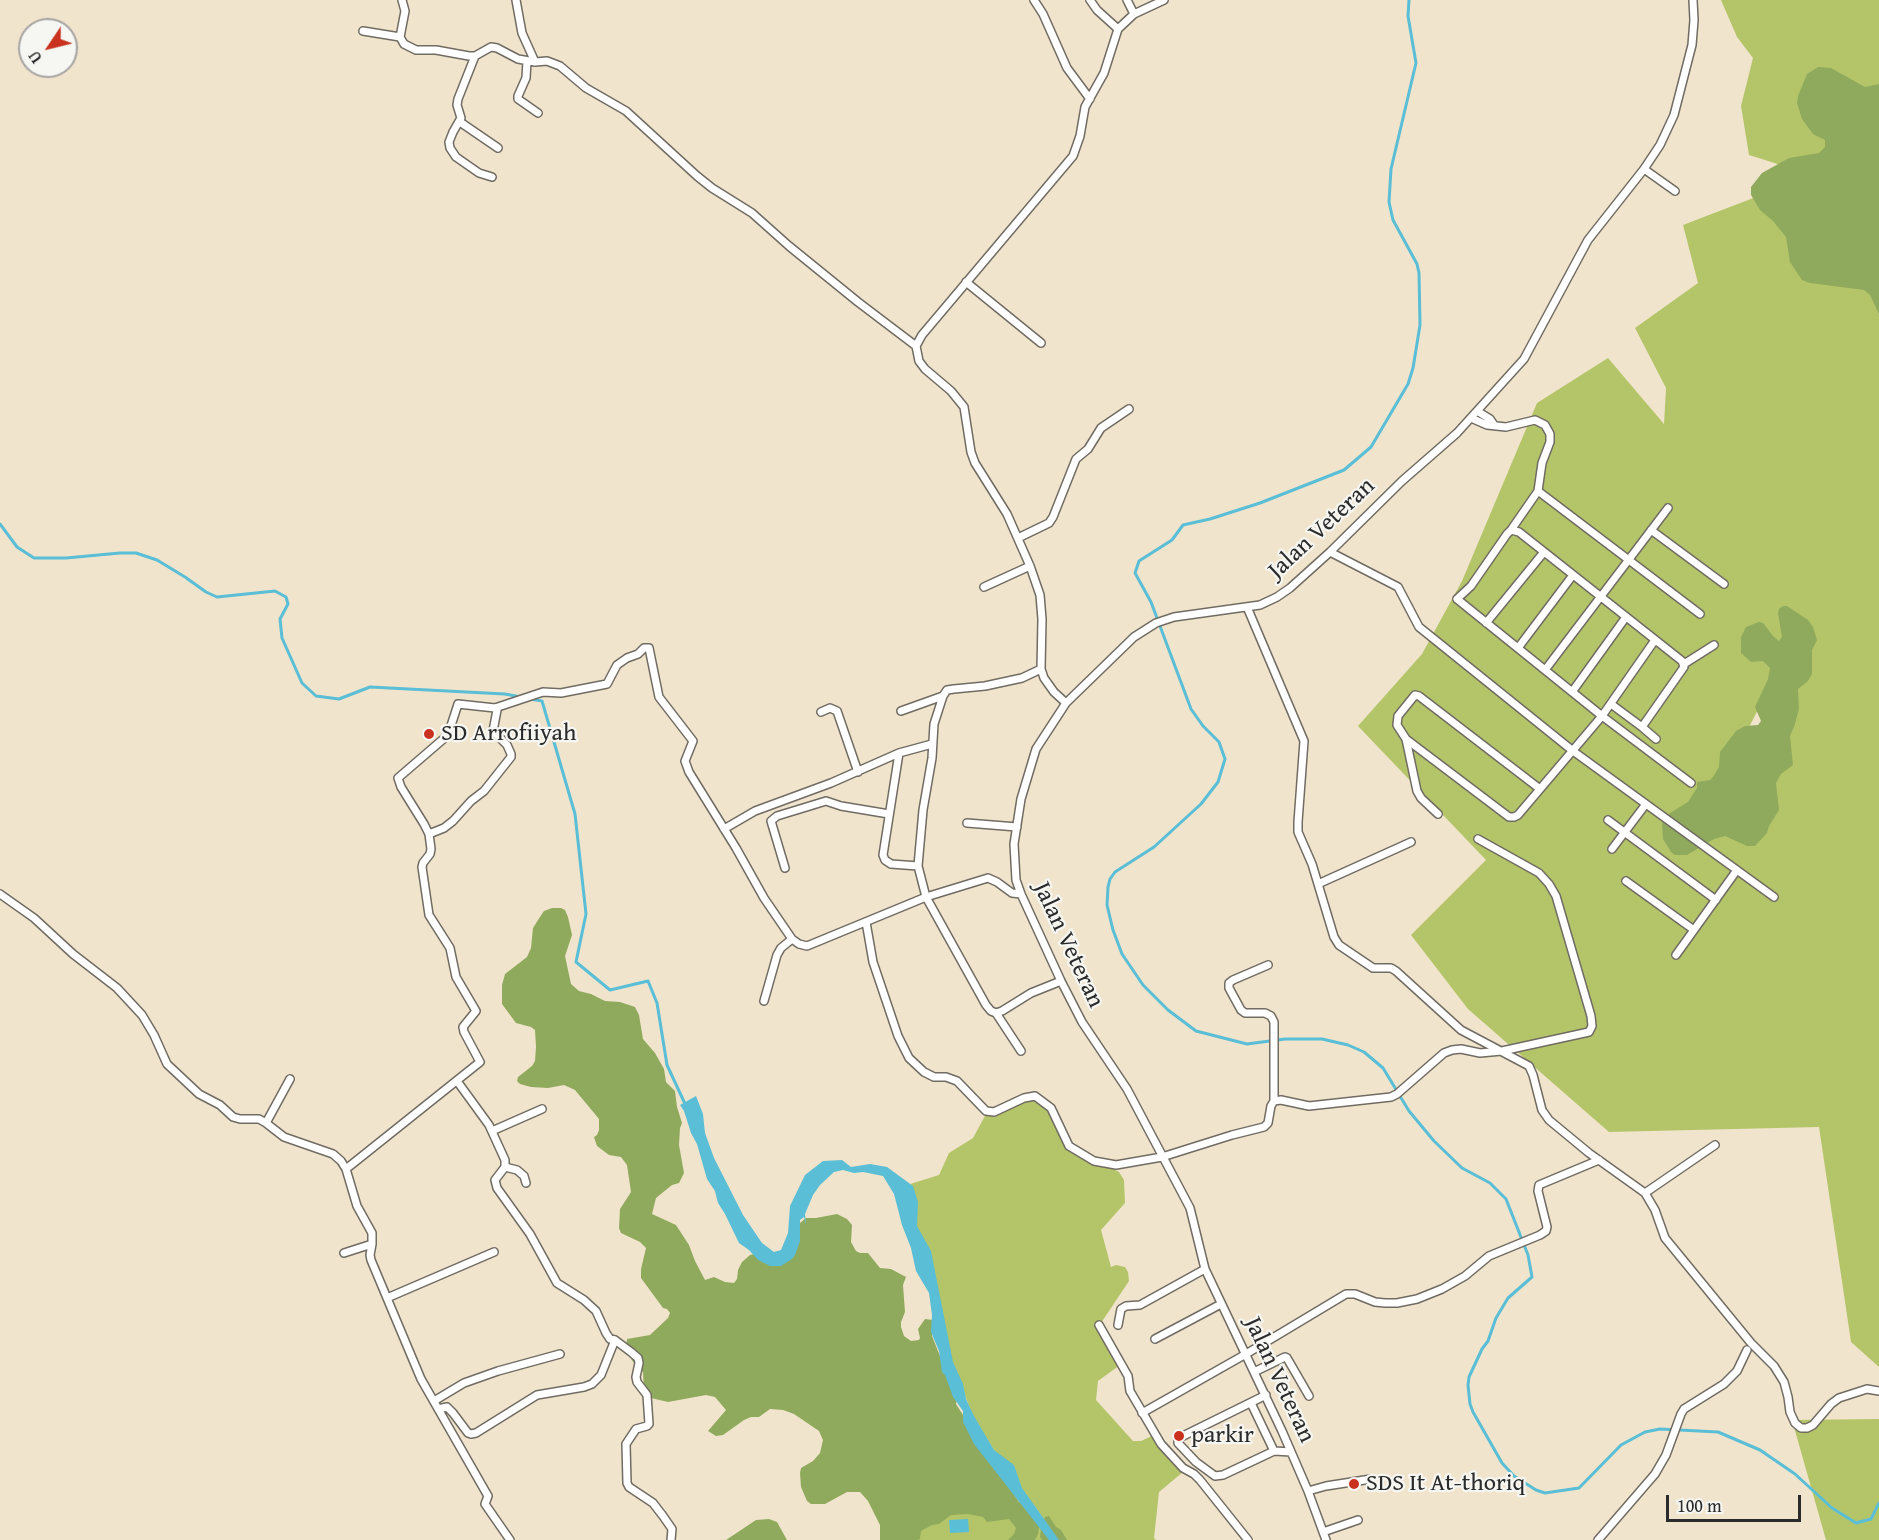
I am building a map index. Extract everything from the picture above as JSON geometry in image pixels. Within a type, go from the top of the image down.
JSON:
[{"type":"street","points":[[402,0],[405,11],[400,37],[404,44],[416,50],[436,50],[475,56],[491,47],[531,62],[548,62],[560,66],[586,88],[626,111],[697,176],[752,213],[858,302],[916,346]]},
{"type":"street","points":[[516,0],[522,33],[531,62],[518,99],[538,113]]},
{"type":"street","points":[[1035,0],[1066,68],[1090,99]]},
{"type":"street","points":[[1090,0],[1097,10],[1118,28]]},
{"type":"street","points":[[1127,0],[1134,14]]},
{"type":"street","points":[[1066,703],[1044,678],[1041,669],[1040,595],[1007,514],[975,463],[971,452],[964,407],[951,391],[925,369],[919,361],[916,346],[922,334],[1073,156],[1080,136],[1083,114],[1104,73],[1118,28],[1134,14],[1164,0]]},
{"type":"street","name":"Jalan Veteran","points":[[1324,1536],[1308,1491],[1266,1395],[1205,1269],[1193,1215],[1127,1089],[1087,1030],[1061,981],[1021,894],[1016,880],[1014,844],[1022,799],[1036,749],[1066,703],[1134,637],[1156,623],[1174,617],[1267,603],[1290,588],[1402,481],[1457,433],[1530,350],[1588,240],[1644,169],[1660,145],[1674,115],[1692,45],[1693,0]]},
{"type":"street","points":[[363,31],[400,37]]},
{"type":"street","points":[[475,56],[458,99],[461,115],[449,142],[452,152],[479,173],[492,177]]},
{"type":"street","points":[[459,122],[498,148]]},
{"type":"street","points":[[1644,169],[1675,191]]},
{"type":"street","points":[[966,282],[1041,343]]},
{"type":"street","points":[[1018,538],[1049,523],[1076,459],[1088,449],[1101,428],[1130,410]]},
{"type":"street","points":[[1477,411],[1490,419],[1494,425]]},
{"type":"street","points":[[1471,418],[1487,425],[1506,427],[1535,420],[1549,430],[1550,442],[1542,463],[1538,491],[1471,586],[1456,599],[1690,783]]},
{"type":"street","points":[[1538,491],[1700,614]]},
{"type":"street","points":[[1545,670],[1668,508]]},
{"type":"street","points":[[1511,530],[1519,532],[1684,664]]},
{"type":"street","points":[[1651,530],[1724,584]]},
{"type":"street","points":[[1330,552],[1398,587],[1419,627],[1573,752],[1774,897]]},
{"type":"street","points":[[1486,623],[1544,552]]},
{"type":"street","points":[[984,586],[1030,566]]},
{"type":"street","points":[[1518,648],[1573,575]]},
{"type":"street","points":[[1247,607],[1304,741],[1299,832],[1312,864],[1334,937],[1339,945],[1373,968],[1396,970],[1461,1030],[1529,1066],[1542,1110],[1549,1120],[1645,1193],[1658,1217],[1665,1238],[1751,1343],[1774,1366],[1784,1382],[1790,1412],[1795,1423],[1801,1428],[1813,1425],[1839,1398],[1867,1389],[1879,1391]]},
{"type":"street","points":[[1572,692],[1626,617]]},
{"type":"street","points":[[1540,789],[1419,696],[1413,697],[1398,716],[1397,725],[1406,739],[1509,817],[1518,815],[1602,716],[1655,640]]},
{"type":"street","points":[[1642,727],[1684,664],[1714,645]]},
{"type":"street","points":[[346,1169],[480,1062],[463,1027],[476,1011],[456,977],[450,948],[429,915],[422,867],[431,849],[429,834],[398,778],[448,735],[458,704],[495,708],[543,692],[561,693],[607,684],[617,665],[638,654],[644,648],[649,648],[659,697],[693,741],[685,760],[686,765],[764,898],[792,939],[799,944],[807,946],[926,897],[988,878],[1012,893],[1021,894]]},
{"type":"street","points":[[1021,1051],[996,1013],[986,1005],[926,897],[918,866],[923,810],[932,758],[934,724],[943,696],[947,690],[985,686],[1022,678],[1041,669]]},
{"type":"street","points":[[901,711],[943,696]]},
{"type":"street","points":[[1611,704],[1656,739]]},
{"type":"street","points":[[429,834],[444,828],[453,821],[471,801],[484,791],[511,757],[507,745],[493,731],[495,708]]},
{"type":"street","points":[[821,712],[830,708],[837,711],[858,772]]},
{"type":"street","points":[[1406,739],[1417,791],[1438,814]]},
{"type":"street","points":[[724,829],[755,811],[858,772],[899,753],[932,744]]},
{"type":"street","points":[[899,753],[882,850],[885,860],[891,864],[918,866]]},
{"type":"street","points":[[785,868],[771,821],[777,816],[826,801],[841,806],[889,814]]},
{"type":"street","points":[[1612,849],[1646,804]]},
{"type":"street","points":[[1608,820],[1716,900]]},
{"type":"street","points":[[967,823],[1017,826]]},
{"type":"street","points":[[1274,1101],[1281,1100],[1308,1106],[1385,1099],[1397,1094],[1444,1053],[1452,1050],[1461,1049],[1480,1053],[1502,1051],[1589,1032],[1592,1026],[1591,1016],[1556,896],[1539,873],[1478,839]]},
{"type":"street","points":[[1318,884],[1411,842]]},
{"type":"street","points":[[1676,955],[1737,870]]},
{"type":"street","points":[[1626,881],[1694,930]]},
{"type":"street","points":[[0,894],[34,918],[73,954],[117,988],[141,1015],[154,1035],[167,1064],[199,1094],[220,1106],[233,1117],[259,1119],[284,1137],[333,1154],[346,1169],[357,1206],[372,1233],[371,1260],[421,1379],[488,1496],[485,1504],[510,1540]]},
{"type":"street","points":[[866,922],[873,962],[898,1036],[909,1058],[924,1072],[934,1077],[946,1077],[957,1082],[986,1110],[994,1112],[1024,1098],[1035,1096],[1050,1108],[1069,1146],[1094,1161],[1116,1165],[1162,1157],[1264,1127],[1268,1123],[1274,1101],[1274,1022],[1266,1013],[1245,1013],[1241,1010],[1229,988],[1229,983],[1233,980],[1268,965]]},
{"type":"street","points":[[764,1001],[777,955],[781,948],[792,939]]},
{"type":"street","points":[[996,1013],[1041,988],[1061,981]]},
{"type":"street","points":[[266,1123],[290,1079]]},
{"type":"street","points":[[457,1081],[492,1131],[505,1160],[505,1167],[496,1178],[496,1185],[530,1234],[553,1277],[557,1283],[584,1300],[596,1311],[610,1339],[632,1352],[638,1359],[636,1377],[647,1395],[649,1424],[636,1429],[626,1444],[627,1483],[629,1487],[653,1503],[672,1528],[671,1540]]},
{"type":"street","points":[[492,1131],[542,1109]]},
{"type":"street","points":[[1645,1193],[1715,1146]]},
{"type":"street","points":[[1142,1413],[1346,1294],[1355,1294],[1375,1302],[1385,1303],[1417,1299],[1465,1276],[1489,1256],[1540,1235],[1546,1231],[1547,1227],[1538,1191],[1539,1185],[1599,1160]]},
{"type":"street","points":[[505,1167],[518,1170],[524,1176],[526,1183]]},
{"type":"street","points":[[344,1253],[372,1244]]},
{"type":"street","points":[[387,1298],[494,1252]]},
{"type":"street","points":[[1118,1325],[1121,1309],[1126,1306],[1140,1305],[1205,1269]]},
{"type":"street","points":[[1155,1339],[1221,1304]]},
{"type":"street","points":[[1100,1325],[1128,1376],[1129,1388],[1161,1444],[1183,1468],[1200,1480],[1248,1540]]},
{"type":"street","points":[[438,1408],[447,1407],[468,1433],[476,1433],[537,1395],[592,1384],[601,1376],[615,1340]]},
{"type":"street","points":[[1598,1540],[1655,1474],[1666,1455],[1680,1414],[1684,1409],[1724,1384],[1737,1371],[1747,1350]]},
{"type":"street","points":[[434,1401],[464,1383],[560,1354]]},
{"type":"street","points":[[1254,1372],[1285,1357],[1309,1396]]},
{"type":"street","points":[[1266,1395],[1181,1437],[1178,1443],[1196,1462],[1215,1476],[1223,1475],[1274,1451],[1291,1452]]},
{"type":"street","points":[[1251,1403],[1274,1451]]},
{"type":"street","points":[[1308,1491],[1371,1479]]},
{"type":"street","points":[[1324,1536],[1358,1520]]},
{"type":"green space","points":[[1721,0],[1879,0],[1879,88],[1843,145],[1803,172],[1749,155],[1741,106],[1753,58],[1737,37]]},
{"type":"green space","points":[[1818,67],[1831,68],[1865,87],[1879,84],[1879,314],[1870,295],[1864,290],[1802,280],[1790,262],[1786,237],[1760,210],[1751,195],[1751,187],[1762,173],[1789,158],[1819,153],[1825,147],[1825,140],[1813,134],[1802,119],[1797,103],[1807,74]]},
{"type":"green space","points":[[1769,192],[1879,289],[1879,1367],[1851,1342],[1819,1127],[1609,1132],[1468,1009],[1411,935],[1486,860],[1358,726],[1422,654],[1462,581],[1537,403],[1608,358],[1664,424],[1666,388],[1635,328],[1698,283],[1683,225]],"holes":[[[1769,688],[1746,818],[1717,790]]]},
{"type":"green space","points":[[1783,606],[1787,606],[1808,620],[1817,640],[1812,650],[1812,674],[1808,681],[1798,689],[1799,709],[1790,736],[1793,765],[1781,774],[1776,783],[1779,810],[1767,833],[1755,846],[1747,846],[1725,836],[1714,839],[1687,855],[1675,855],[1663,839],[1662,823],[1667,815],[1688,802],[1697,788],[1697,782],[1710,780],[1713,777],[1719,767],[1720,752],[1736,731],[1745,726],[1758,725],[1761,721],[1755,707],[1768,679],[1770,668],[1763,661],[1751,662],[1741,653],[1741,637],[1746,627],[1759,622],[1763,623],[1779,641],[1782,637],[1778,613]]},
{"type":"green space","points":[[552,908],[565,910],[568,917],[572,935],[565,956],[571,984],[579,991],[605,1001],[620,1002],[635,1007],[639,1015],[643,1039],[655,1053],[664,1069],[666,1082],[675,1091],[682,1123],[679,1145],[684,1173],[679,1183],[672,1185],[656,1198],[652,1214],[676,1225],[689,1245],[705,1280],[714,1277],[734,1283],[742,1262],[750,1255],[754,1254],[781,1262],[800,1223],[806,1218],[837,1214],[847,1219],[852,1225],[851,1242],[856,1251],[868,1253],[880,1268],[891,1269],[906,1277],[903,1285],[905,1312],[901,1322],[904,1336],[911,1341],[919,1340],[918,1329],[925,1319],[933,1320],[932,1336],[957,1399],[956,1404],[1019,1502],[1028,1505],[1040,1521],[1035,1540],[1008,1540],[1016,1528],[1009,1519],[987,1522],[983,1517],[968,1514],[951,1515],[939,1524],[921,1531],[920,1539],[917,1540],[880,1540],[880,1525],[868,1501],[860,1492],[847,1492],[825,1504],[811,1504],[807,1501],[801,1487],[801,1468],[813,1461],[820,1453],[823,1440],[819,1431],[794,1414],[770,1409],[759,1417],[744,1420],[723,1435],[716,1436],[708,1431],[726,1410],[715,1397],[706,1395],[668,1402],[651,1398],[644,1392],[643,1372],[627,1353],[627,1339],[650,1335],[668,1318],[670,1313],[663,1308],[641,1278],[646,1248],[640,1242],[621,1233],[619,1228],[620,1209],[631,1192],[627,1165],[621,1157],[609,1155],[597,1146],[594,1137],[599,1130],[599,1119],[575,1090],[564,1085],[548,1088],[531,1087],[517,1081],[518,1077],[535,1061],[535,1030],[516,1023],[502,1004],[502,985],[505,974],[527,957],[531,948],[533,928],[544,911]]},
{"type":"green space","points":[[1034,1097],[1042,1102],[1055,1118],[1067,1146],[1119,1172],[1124,1180],[1125,1203],[1101,1230],[1111,1267],[1116,1265],[1125,1267],[1128,1272],[1129,1281],[1099,1326],[1120,1365],[1098,1381],[1096,1400],[1133,1441],[1141,1441],[1152,1436],[1157,1439],[1183,1472],[1159,1492],[1154,1538],[1156,1540],[1059,1540],[994,1450],[973,1416],[952,1362],[907,1185],[939,1175],[949,1153],[973,1138],[986,1114]]},
{"type":"green space","points":[[1879,1419],[1879,1540],[1826,1540],[1792,1420]]},
{"type":"green space","points":[[965,1504],[1027,1520],[1041,1528],[1049,1540],[900,1540]]},
{"type":"green space","points":[[1049,1516],[1067,1540],[1042,1540],[1041,1528],[1045,1517]]},
{"type":"green space","points":[[769,1519],[777,1522],[787,1540],[726,1540],[756,1520]]},
{"type":"water","points":[[696,1096],[714,1158],[743,1215],[762,1243],[774,1252],[781,1250],[788,1233],[790,1206],[805,1175],[823,1161],[842,1160],[851,1167],[870,1164],[887,1167],[913,1186],[918,1202],[917,1226],[931,1251],[953,1362],[963,1384],[966,1399],[994,1450],[1014,1465],[1022,1488],[1059,1540],[1049,1540],[974,1444],[963,1422],[963,1411],[953,1397],[942,1372],[939,1351],[931,1332],[932,1315],[929,1293],[916,1271],[894,1194],[883,1176],[843,1170],[834,1172],[813,1195],[805,1214],[806,1226],[804,1217],[800,1220],[800,1241],[795,1255],[781,1266],[770,1266],[758,1260],[739,1243],[707,1179],[697,1144],[680,1105]]},
{"type":"water","points":[[968,1519],[969,1532],[950,1533],[949,1520]]},
{"type":"waterway","points":[[1409,0],[1408,16],[1416,63],[1391,169],[1389,202],[1393,220],[1417,264],[1419,273],[1420,325],[1408,384],[1371,447],[1344,470],[1260,503],[1183,525],[1172,540],[1139,561],[1135,573],[1151,602],[1191,709],[1203,726],[1219,742],[1225,759],[1218,782],[1201,804],[1154,847],[1115,872],[1110,879],[1107,905],[1113,930],[1122,954],[1143,985],[1168,1010],[1196,1031],[1247,1044],[1285,1039],[1322,1039],[1348,1045],[1364,1052],[1383,1068],[1409,1111],[1434,1141],[1462,1168],[1490,1183],[1506,1199],[1528,1255],[1532,1277],[1508,1298],[1496,1318],[1488,1341],[1469,1377],[1468,1385],[1473,1412],[1502,1463],[1514,1476],[1545,1493],[1579,1488],[1621,1445],[1645,1432],[1660,1429],[1718,1432],[1760,1450],[1795,1474],[1832,1508],[1856,1523],[1871,1519],[1879,1503]]},
{"type":"waterway","points":[[0,524],[17,547],[34,558],[136,553],[157,560],[217,597],[275,591],[286,597],[288,604],[280,619],[282,638],[302,683],[316,696],[339,699],[370,687],[505,694],[521,697]]},
{"type":"waterway","points":[[530,699],[542,701],[575,814],[586,914],[576,962],[610,990],[648,981],[657,1003],[667,1065],[686,1106]]},
{"type":"place","name":"SD Arrofiiyah","points":[[429,734]]},
{"type":"place","name":"parkir","points":[[1179,1436]]},
{"type":"place","name":"SDS It At-thoriq","points":[[1354,1484]]}]
